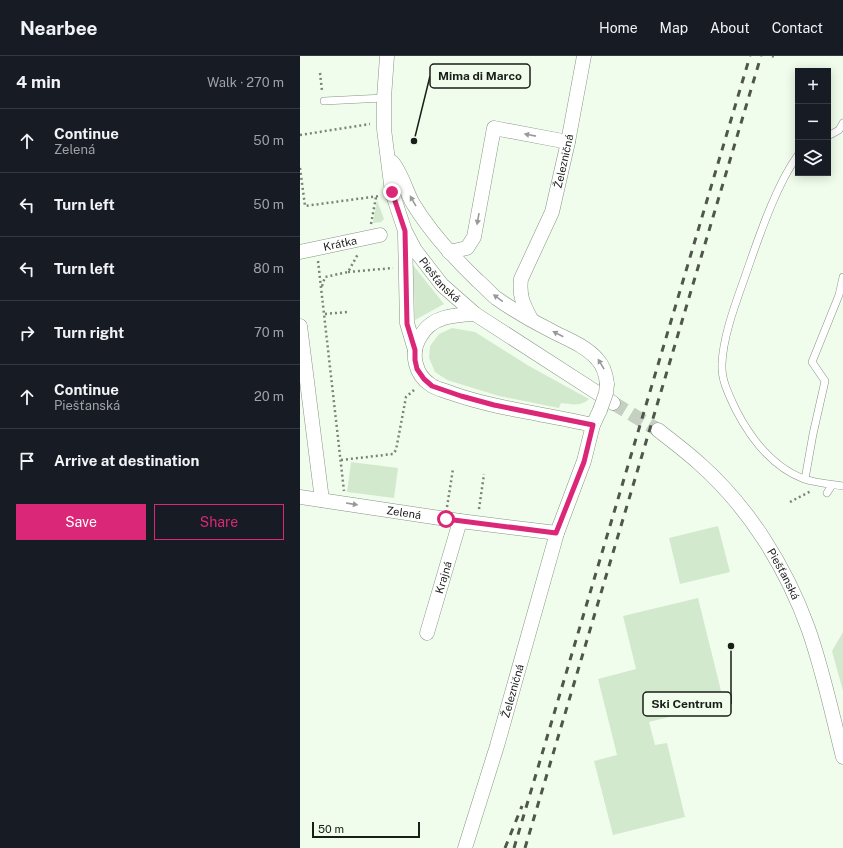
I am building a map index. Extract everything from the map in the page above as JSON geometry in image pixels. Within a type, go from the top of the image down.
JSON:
[{"type":"street","name":"Piešťanská","points":[[386,56],[384,129],[392,192],[405,231],[416,250],[442,285],[475,314],[613,403]]},
{"type":"street","name":"Železničná","points":[[466,848],[497,746],[556,533],[584,462],[593,425],[606,393],[607,384],[604,370],[597,358],[574,342],[531,319],[522,301],[520,290],[521,279],[546,228],[552,212],[568,142],[584,56]]},
{"type":"street","points":[[449,252],[467,248],[474,237],[494,128],[568,142]]},
{"type":"street","points":[[388,159],[397,167],[401,180],[426,224],[449,252],[496,297],[531,319]]},
{"type":"street","name":"Krátka","points":[[306,251],[375,231]]},
{"type":"street","points":[[405,231],[407,324],[415,350]]},
{"type":"street","points":[[475,314],[455,315],[439,319],[429,325],[422,332],[415,350],[415,360],[417,369],[424,379],[432,386],[494,405],[593,425]]},
{"type":"street","points":[[300,326],[322,500]]},
{"type":"street","name":"Piešťanská","points":[[658,430],[702,466],[721,486],[740,507],[772,553],[792,590],[808,630],[843,757]]},
{"type":"street","name":"Zelená","points":[[300,497],[460,522],[556,533]]},
{"type":"street","name":"Krajná","points":[[427,633],[460,522]]},
{"type":"lane","points":[[324,101],[384,98]]},
{"type":"lane","points":[[831,134],[839,130],[843,123]]},
{"type":"lane","points":[[795,160],[769,212],[754,250],[727,334],[722,366],[723,378],[731,400],[747,429],[760,448],[780,465],[805,479],[843,486]]},
{"type":"lane","points":[[805,479],[825,381],[812,362],[839,294],[843,277]]},
{"type":"lane","points":[[827,493],[832,485]]},
{"type":"path","points":[[320,73],[324,101]]},
{"type":"path","points":[[300,136],[370,124]]},
{"type":"path","points":[[300,168],[305,206],[376,197],[380,196],[378,190]]},
{"type":"path","points":[[375,231],[376,197]]},
{"type":"path","points":[[348,272],[360,250]]},
{"type":"path","points":[[306,251],[318,260],[346,503]]},
{"type":"path","points":[[321,287],[325,277],[348,272],[397,267]]},
{"type":"path","points":[[325,314],[348,312]]},
{"type":"path","points":[[341,460],[393,454],[396,450],[406,397],[414,390]]},
{"type":"path","points":[[446,519],[453,469]]},
{"type":"path","points":[[477,524],[484,474]]},
{"type":"path","points":[[790,502],[812,491],[827,493]]},
{"type":"green space","points":[[377,200],[384,219],[381,222],[373,223]]},
{"type":"green space","points":[[413,265],[444,304],[415,320]]},
{"type":"green space","points":[[452,328],[475,332],[529,366],[589,399],[586,402],[579,404],[561,403],[559,408],[499,396],[447,380],[435,372],[429,358],[430,346],[439,334]]},
{"type":"green space","points":[[351,462],[398,468],[394,498],[347,492]]},
{"type":"green space","points":[[718,526],[730,572],[680,584],[669,538]]},
{"type":"green space","points":[[698,598],[724,703],[649,722],[655,745],[667,743],[685,817],[613,835],[594,761],[617,755],[598,679],[636,669],[623,616]]},
{"type":"green space","points":[[843,632],[843,691],[832,651]]},
{"type":"tunnel","points":[[613,403],[658,430]]},
{"type":"railway","points":[[514,848],[750,56]]},
{"type":"railway","points":[[525,848],[761,56]]},
{"type":"railway","points":[[505,848],[522,806]]},
{"type":"place","name":"Mima di Marco","points":[[414,141]]},
{"type":"place","name":"Ski Centrum","points":[[731,646]]},
{"type":"route","points":[[392,192],[405,231],[407,324],[415,350],[417,369],[424,379],[432,386],[494,405],[593,425],[584,462],[556,533],[460,522],[446,519]]}]
